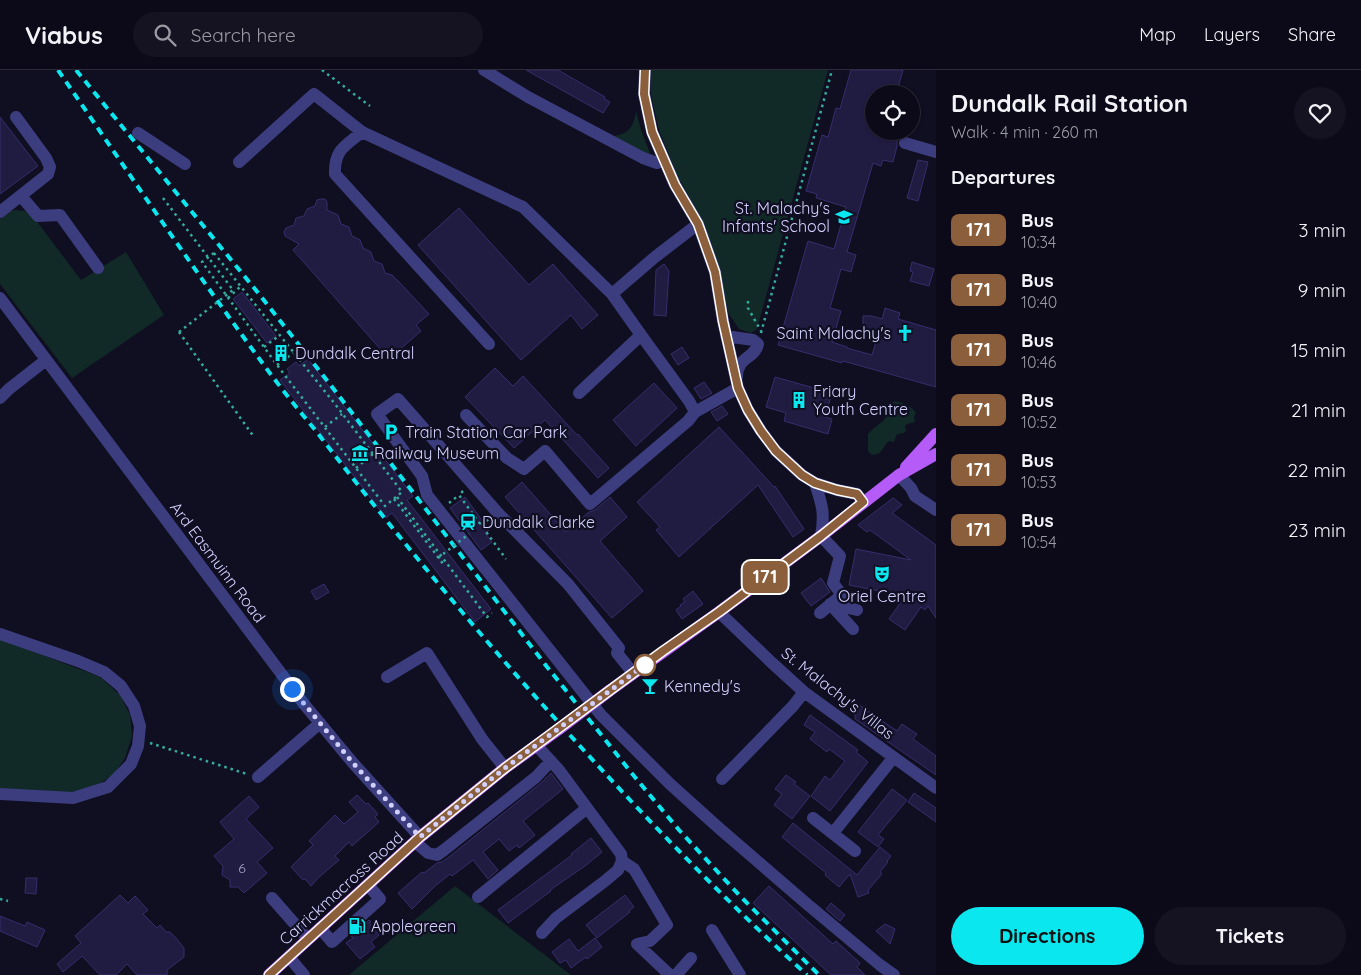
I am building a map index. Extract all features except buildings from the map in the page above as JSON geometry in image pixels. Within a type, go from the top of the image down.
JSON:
[{"type":"main road","points":[[899,475],[936,434]]},
{"type":"main road","points":[[538,745],[821,536],[899,475],[936,454]]},
{"type":"main road","name":"Carrickmacross Road","points":[[269,975],[418,839],[505,768],[538,745]]},
{"type":"street","points":[[484,70],[643,158],[656,163],[664,160]]},
{"type":"street","points":[[645,70],[644,94],[652,132],[675,185],[698,224],[715,272],[726,336],[737,384],[748,410],[776,451],[802,475],[815,483],[857,494],[863,502]]},
{"type":"street","points":[[238,162],[314,94],[362,132],[522,207],[612,294],[695,412]]},
{"type":"street","points":[[0,212],[48,174],[50,167],[46,158],[16,118]]},
{"type":"street","points":[[362,132],[341,150],[336,158],[335,174],[489,344]]},
{"type":"street","points":[[138,133],[185,164]]},
{"type":"street","points":[[904,143],[936,152]]},
{"type":"street","points":[[22,196],[38,216],[60,214],[98,268]]},
{"type":"street","points":[[612,294],[655,257],[698,224]]},
{"type":"street","name":"Ard Easmuinn Road","points":[[0,298],[320,723],[418,839],[428,854],[437,855],[444,850],[536,777],[551,761]]},
{"type":"street","points":[[579,392],[641,335]]},
{"type":"street","points":[[726,336],[753,340],[760,338]]},
{"type":"street","points":[[737,384],[737,371],[740,363],[757,348],[760,338]]},
{"type":"street","points":[[0,398],[46,360]]},
{"type":"street","points":[[466,415],[507,458],[524,469],[545,451],[590,504],[688,421],[695,412],[737,384]]},
{"type":"street","points":[[634,673],[617,652],[619,648],[568,584],[497,512],[400,402],[379,418],[422,476],[428,495],[601,715],[670,784],[748,854],[894,975]]},
{"type":"street","points":[[899,475],[911,488],[915,496],[936,510]]},
{"type":"street","points":[[815,483],[823,508],[821,536],[840,556],[833,583],[842,595],[820,613]]},
{"type":"street","points":[[830,604],[857,610]]},
{"type":"street","points":[[830,604],[853,630]]},
{"type":"street","name":"St. Malachy's Villas","points":[[719,612],[804,692],[936,788]]},
{"type":"street","points":[[0,634],[104,672],[121,686],[134,706],[140,726],[138,746],[131,764],[108,787],[73,798],[0,794]]},
{"type":"street","points":[[386,678],[427,653],[482,739],[505,768]]},
{"type":"street","points":[[722,779],[793,706],[804,692]]},
{"type":"street","points":[[258,777],[320,723]]},
{"type":"street","points":[[538,745],[559,770],[621,854],[622,861],[618,870],[556,918],[542,933]]},
{"type":"street","name":"St. Malachy's Villas","points":[[833,834],[894,758]]},
{"type":"street","points":[[478,897],[587,808]]},
{"type":"street","points":[[813,818],[855,851]]},
{"type":"street","points":[[622,861],[634,869],[667,925],[650,941],[638,944],[670,975]]},
{"type":"street","points":[[320,928],[332,942],[380,899],[368,885]]},
{"type":"street","points":[[272,898],[308,939]]},
{"type":"street","points":[[712,930],[740,975]]},
{"type":"street","points":[[290,957],[304,975]]},
{"type":"street","points":[[676,975],[691,958]]},
{"type":"path","points":[[322,70],[370,106]]},
{"type":"path","points":[[760,338],[832,70]]},
{"type":"path","points":[[163,198],[233,290],[179,332],[254,437]]},
{"type":"path","points":[[381,509],[402,492],[294,352],[214,253],[202,262],[277,366],[384,506]]},
{"type":"path","points":[[228,298],[241,286]]},
{"type":"path","points":[[748,301],[748,308],[760,338]]},
{"type":"path","points":[[264,347],[280,335]]},
{"type":"path","points":[[277,366],[294,352]]},
{"type":"path","points":[[324,428],[342,414]]},
{"type":"path","points":[[356,468],[373,454]]},
{"type":"path","points":[[464,489],[463,493],[459,495],[506,559]]},
{"type":"path","points":[[395,498],[444,565]]},
{"type":"path","points":[[395,498],[487,617],[492,613]]},
{"type":"path","points":[[438,558],[469,534]]},
{"type":"path","points":[[139,740],[258,777]]},
{"type":"path","points":[[0,899],[8,901]]},
{"type":"green space","points":[[650,70],[828,70],[757,329],[751,333],[739,329],[729,314],[696,210],[676,173],[659,130],[651,95]]},
{"type":"green space","points":[[636,111],[650,153],[647,155],[614,136],[630,128]]},
{"type":"green space","points":[[10,211],[25,211],[35,219],[81,280],[126,252],[164,315],[72,378],[0,284],[0,219]]},
{"type":"green space","points":[[894,401],[914,410],[916,413],[914,417],[915,422],[907,424],[905,426],[906,431],[897,434],[894,442],[889,441],[879,453],[870,454],[868,450],[868,434],[884,420]]},
{"type":"green space","points":[[0,639],[100,677],[120,695],[130,715],[132,736],[125,758],[114,774],[93,788],[66,793],[0,788]]},
{"type":"green space","points":[[455,886],[571,975],[350,975]]},
{"type":"railway","points":[[58,70],[232,322],[286,394],[436,581],[511,669],[618,788],[730,902],[807,975]]},
{"type":"railway","points":[[76,70],[259,294],[544,663],[634,776],[679,830],[740,896],[819,975]]},
{"type":"bus line","name":"171","points":[[269,975],[420,837],[505,768],[719,612],[821,536],[863,502],[857,494],[815,483],[802,475],[776,451],[748,410],[738,388],[723,321],[715,272],[698,224],[675,185],[652,132],[644,94],[645,70]]},
{"type":"place","name":"St. Malachy's Infants' School","points":[[844,217]]},
{"type":"place","name":"Saint Malachy's","points":[[905,333]]},
{"type":"place","name":"Dundalk Central","points":[[281,353]]},
{"type":"place","name":"Friary Youth Centre","points":[[799,400]]},
{"type":"place","name":"Train Station Car Park","points":[[391,432]]},
{"type":"place","name":"Railway Museum","points":[[360,453]]},
{"type":"place","name":"Dundalk Clarke","points":[[468,522]]},
{"type":"place","name":"Oriel Centre","points":[[882,574]]},
{"type":"place","name":"Kennedy's","points":[[650,686]]},
{"type":"place","name":"Applegreen","points":[[357,926]]},
{"type":"route","points":[[292,689],[353,763],[420,837],[505,768],[645,665]]}]
